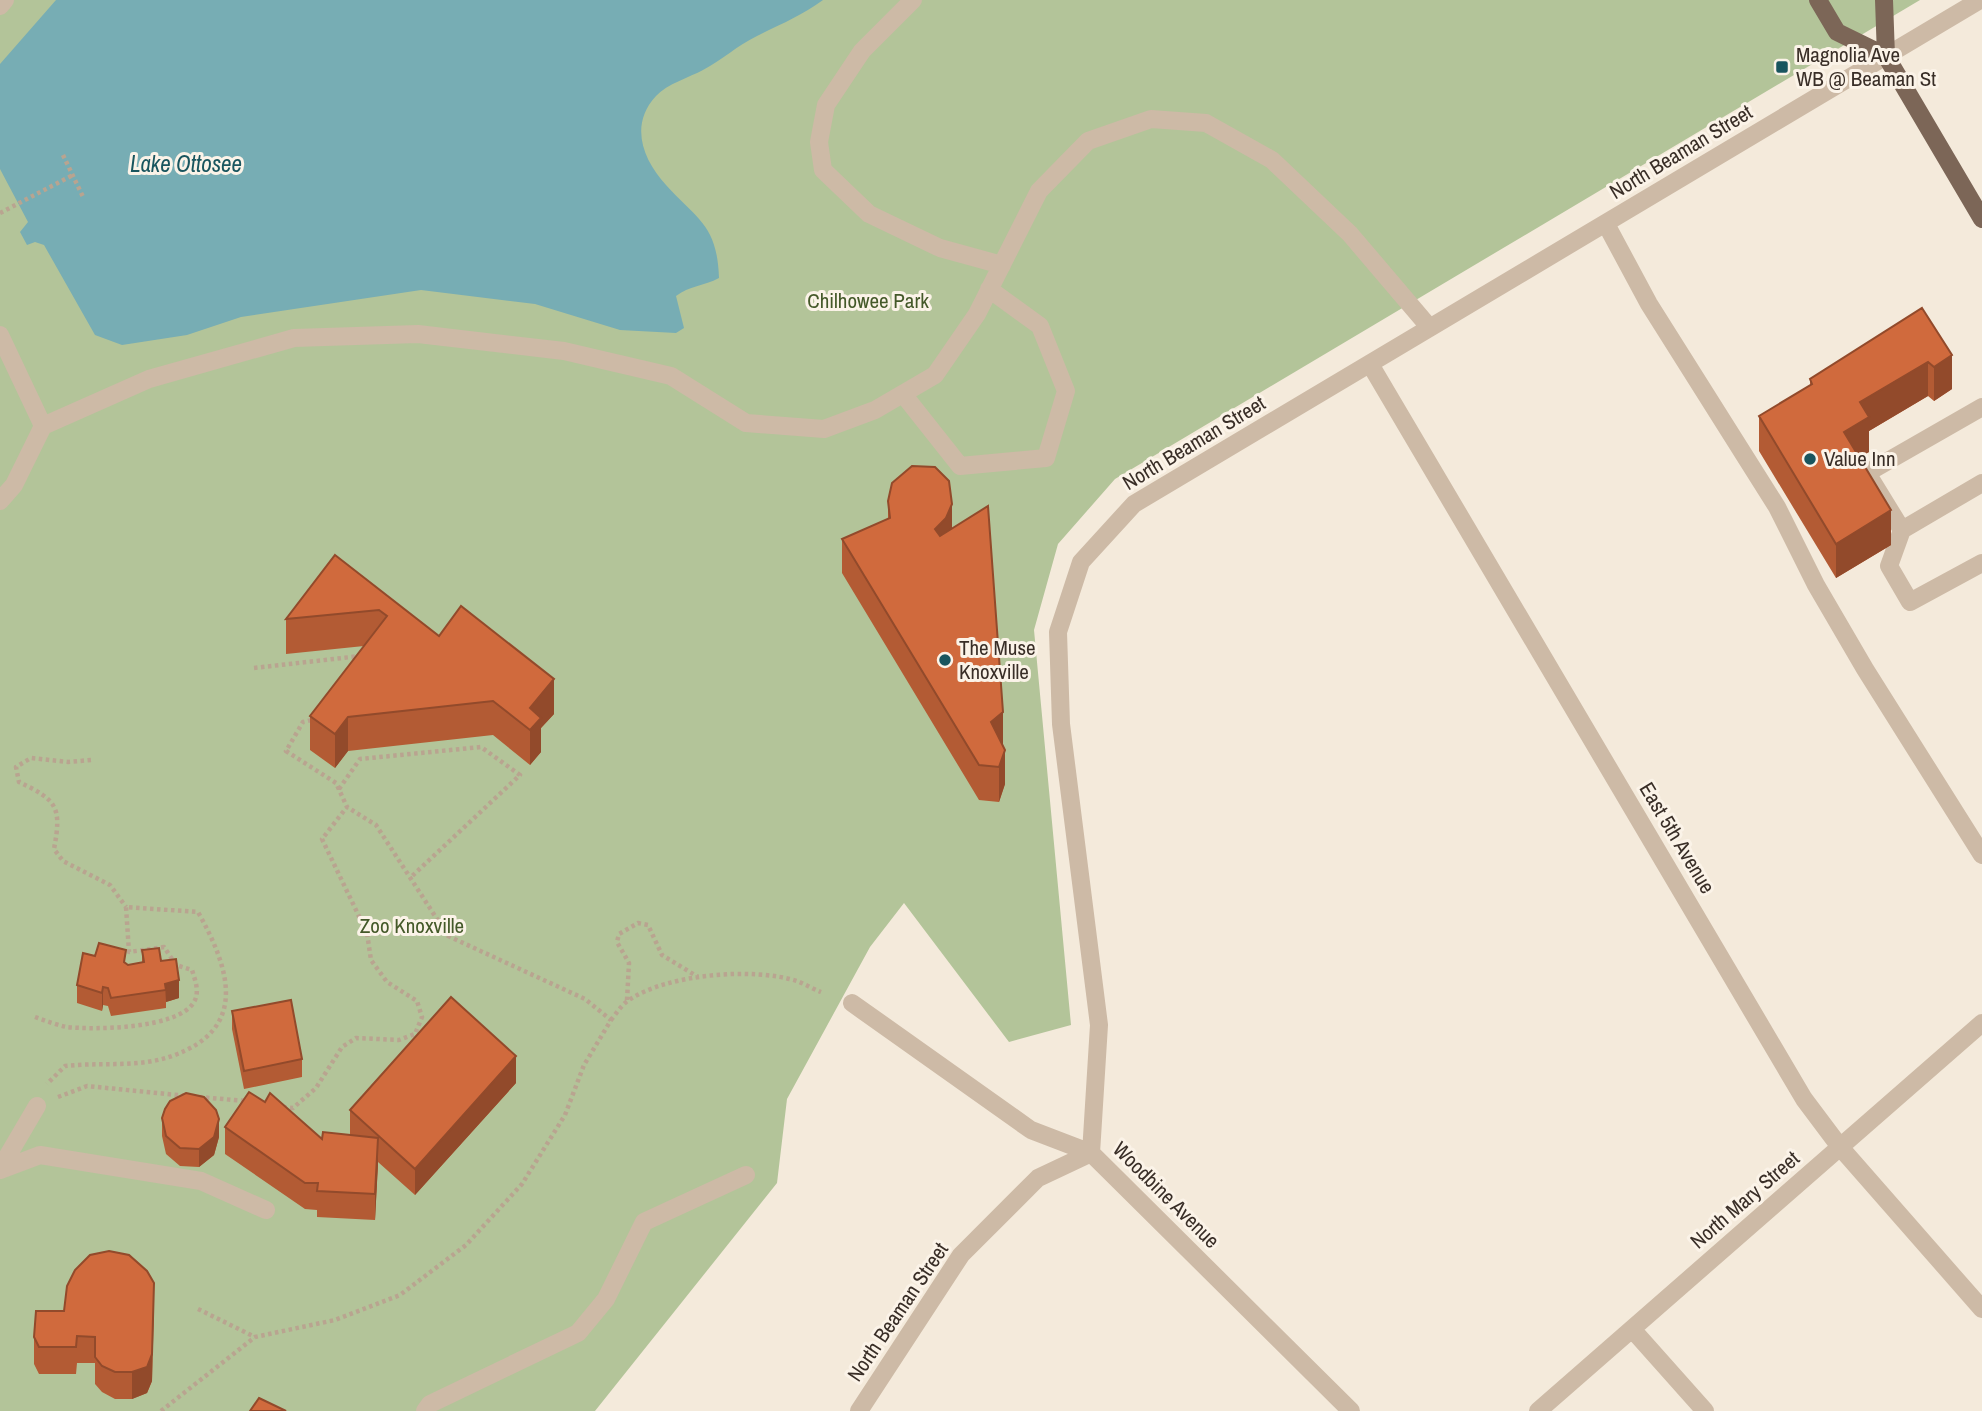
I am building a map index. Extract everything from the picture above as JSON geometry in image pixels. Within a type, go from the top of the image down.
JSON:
[{"type":"main road","points":[[1818,0],[1837,32],[1886,56]]},
{"type":"main road","points":[[1884,0],[1886,56],[1982,219]]},
{"type":"street","points":[[0,6],[5,0]]},
{"type":"street","points":[[913,0],[862,51],[826,105],[819,142],[823,170],[869,214],[940,248],[1002,265]]},
{"type":"street","name":"North Beaman Street","points":[[859,1411],[961,1255],[1038,1178],[1091,1153],[1100,1025],[1061,724],[1058,632],[1081,562],[1134,504],[1980,0]]},
{"type":"street","points":[[0,501],[14,485],[43,426],[149,379],[294,338],[418,334],[564,351],[671,376],[746,423],[824,429],[875,410],[934,375],[976,314],[1040,191],[1088,141],[1151,119],[1206,123],[1272,160],[1350,234],[1430,328]]},
{"type":"street","points":[[1606,223],[1649,304],[1777,507],[1816,585],[1865,669],[1982,855]]},
{"type":"street","points":[[903,394],[960,466],[1046,458],[1066,391],[1040,326],[989,289]]},
{"type":"street","points":[[0,335],[43,426]]},
{"type":"street","name":"East 5th Avenue","points":[[1370,364],[1804,1099],[1840,1147],[1982,1309]]},
{"type":"street","points":[[1902,530],[1867,473],[1982,407]]},
{"type":"street","points":[[1982,483],[1902,530],[1889,566],[1910,602],[1982,563]]},
{"type":"street","name":"Woodbine Avenue","points":[[852,1003],[1031,1130],[1091,1153],[1351,1411]]},
{"type":"street","name":"North Mary Street","points":[[1538,1411],[1982,1023]]},
{"type":"street","points":[[0,1169],[37,1106]]},
{"type":"street","points":[[0,1169],[40,1155],[201,1181],[266,1210]]},
{"type":"street","points":[[425,1411],[430,1404],[578,1333],[606,1299],[644,1222],[746,1175]]},
{"type":"street","points":[[1632,1329],[1705,1411]]},
{"type":"path","points":[[63,155],[84,199]]},
{"type":"path","points":[[0,213],[73,175]]},
{"type":"path","points":[[254,668],[361,656]]},
{"type":"path","points":[[324,717],[303,722],[286,751],[336,783],[346,807],[376,825],[447,936],[585,999],[611,1020]]},
{"type":"path","points":[[339,790],[360,759],[481,747],[520,775],[410,878]]},
{"type":"path","points":[[35,1017],[66,1027],[121,1027],[156,1022],[179,1015],[194,1002],[197,985],[192,970],[176,965],[164,947],[130,952],[126,907],[110,885],[63,861],[54,849],[56,810],[48,796],[19,782],[16,767],[31,758],[68,762],[91,760]]},
{"type":"path","points":[[274,1105],[293,1108],[316,1088],[342,1047],[349,1042],[356,1038],[399,1040],[415,1034],[422,1017],[417,1001],[387,982],[371,960],[367,933],[322,839],[346,807]]},
{"type":"path","points":[[37,1106],[50,1079],[65,1066],[171,1057],[209,1038],[223,1014],[228,985],[218,947],[198,912],[126,907]]},
{"type":"path","points":[[627,1000],[629,963],[617,942],[619,934],[638,923],[648,925],[662,955],[699,978]]},
{"type":"path","points":[[161,1411],[255,1337],[335,1320],[400,1295],[466,1245],[522,1184],[565,1115],[584,1065],[611,1020],[627,1000],[653,988],[699,978],[746,974],[796,981],[821,992]]},
{"type":"path","points":[[37,1106],[87,1086],[251,1102]]},
{"type":"path","points":[[198,1309],[255,1337]]},
{"type":"green space","points":[[0,0],[1920,0],[1115,479],[1058,544],[1034,630],[1071,1025],[1009,1042],[904,903],[870,947],[787,1099],[777,1183],[595,1411],[0,1411]]},
{"type":"water","name":"Lake Ottosee","points":[[56,0],[823,0],[750,40],[703,70],[666,88],[648,107],[641,130],[642,142],[651,165],[704,225],[715,246],[718,260],[719,278],[676,296],[684,328],[676,333],[620,330],[535,304],[421,290],[241,317],[187,335],[122,345],[95,335],[44,245],[35,242],[27,245],[20,232],[28,222],[0,169],[0,64]]},
{"type":"building","points":[[1922,308],[1952,355],[1934,367],[1928,362],[1860,402],[1869,417],[1844,432],[1891,510],[1836,544],[1759,416],[1812,384],[1810,379]]},
{"type":"building","name":"The Muse Knoxville","points":[[912,466],[935,467],[949,481],[952,504],[946,518],[935,529],[940,536],[988,506],[1003,712],[991,722],[1005,750],[999,767],[979,765],[842,539],[890,518],[888,501],[892,483]]},
{"type":"building","points":[[335,555],[439,636],[461,606],[554,679],[530,708],[541,718],[530,730],[493,701],[348,717],[335,734],[310,716],[387,616],[379,610],[286,619]]},
{"type":"building","points":[[99,943],[126,950],[124,962],[128,965],[144,962],[142,950],[159,948],[161,961],[176,959],[179,980],[165,984],[166,990],[111,998],[108,988],[103,987],[102,993],[77,985],[83,953],[95,956]]},
{"type":"building","points":[[451,997],[516,1056],[415,1169],[350,1110]]},
{"type":"building","points":[[291,1000],[302,1059],[244,1071],[232,1011]]},
{"type":"building","points":[[249,1092],[265,1102],[270,1093],[322,1139],[323,1132],[378,1138],[375,1194],[317,1191],[318,1183],[305,1183],[225,1127]]},
{"type":"building","points":[[186,1093],[204,1097],[216,1110],[219,1119],[214,1137],[199,1149],[180,1148],[166,1136],[162,1118],[165,1109],[170,1101]]},
{"type":"building","points":[[109,1251],[129,1255],[147,1271],[154,1283],[152,1354],[147,1367],[132,1372],[115,1372],[102,1366],[95,1357],[95,1337],[77,1336],[76,1347],[39,1347],[34,1337],[36,1311],[64,1311],[67,1286],[75,1270],[90,1255]]},
{"type":"building","points":[[259,1398],[286,1411],[250,1411]]},
{"type":"place","name":"Magnolia Ave WB @ Beaman St","points":[[1782,67]]},
{"type":"place","name":"Value Inn","points":[[1810,459]]},
{"type":"place","name":"The Muse Knoxville","points":[[945,660]]},
{"type":"park label","name":"Chilhowee Park","points":[[868,301]]},
{"type":"park label","name":"Zoo Knoxville","points":[[412,926]]}]
